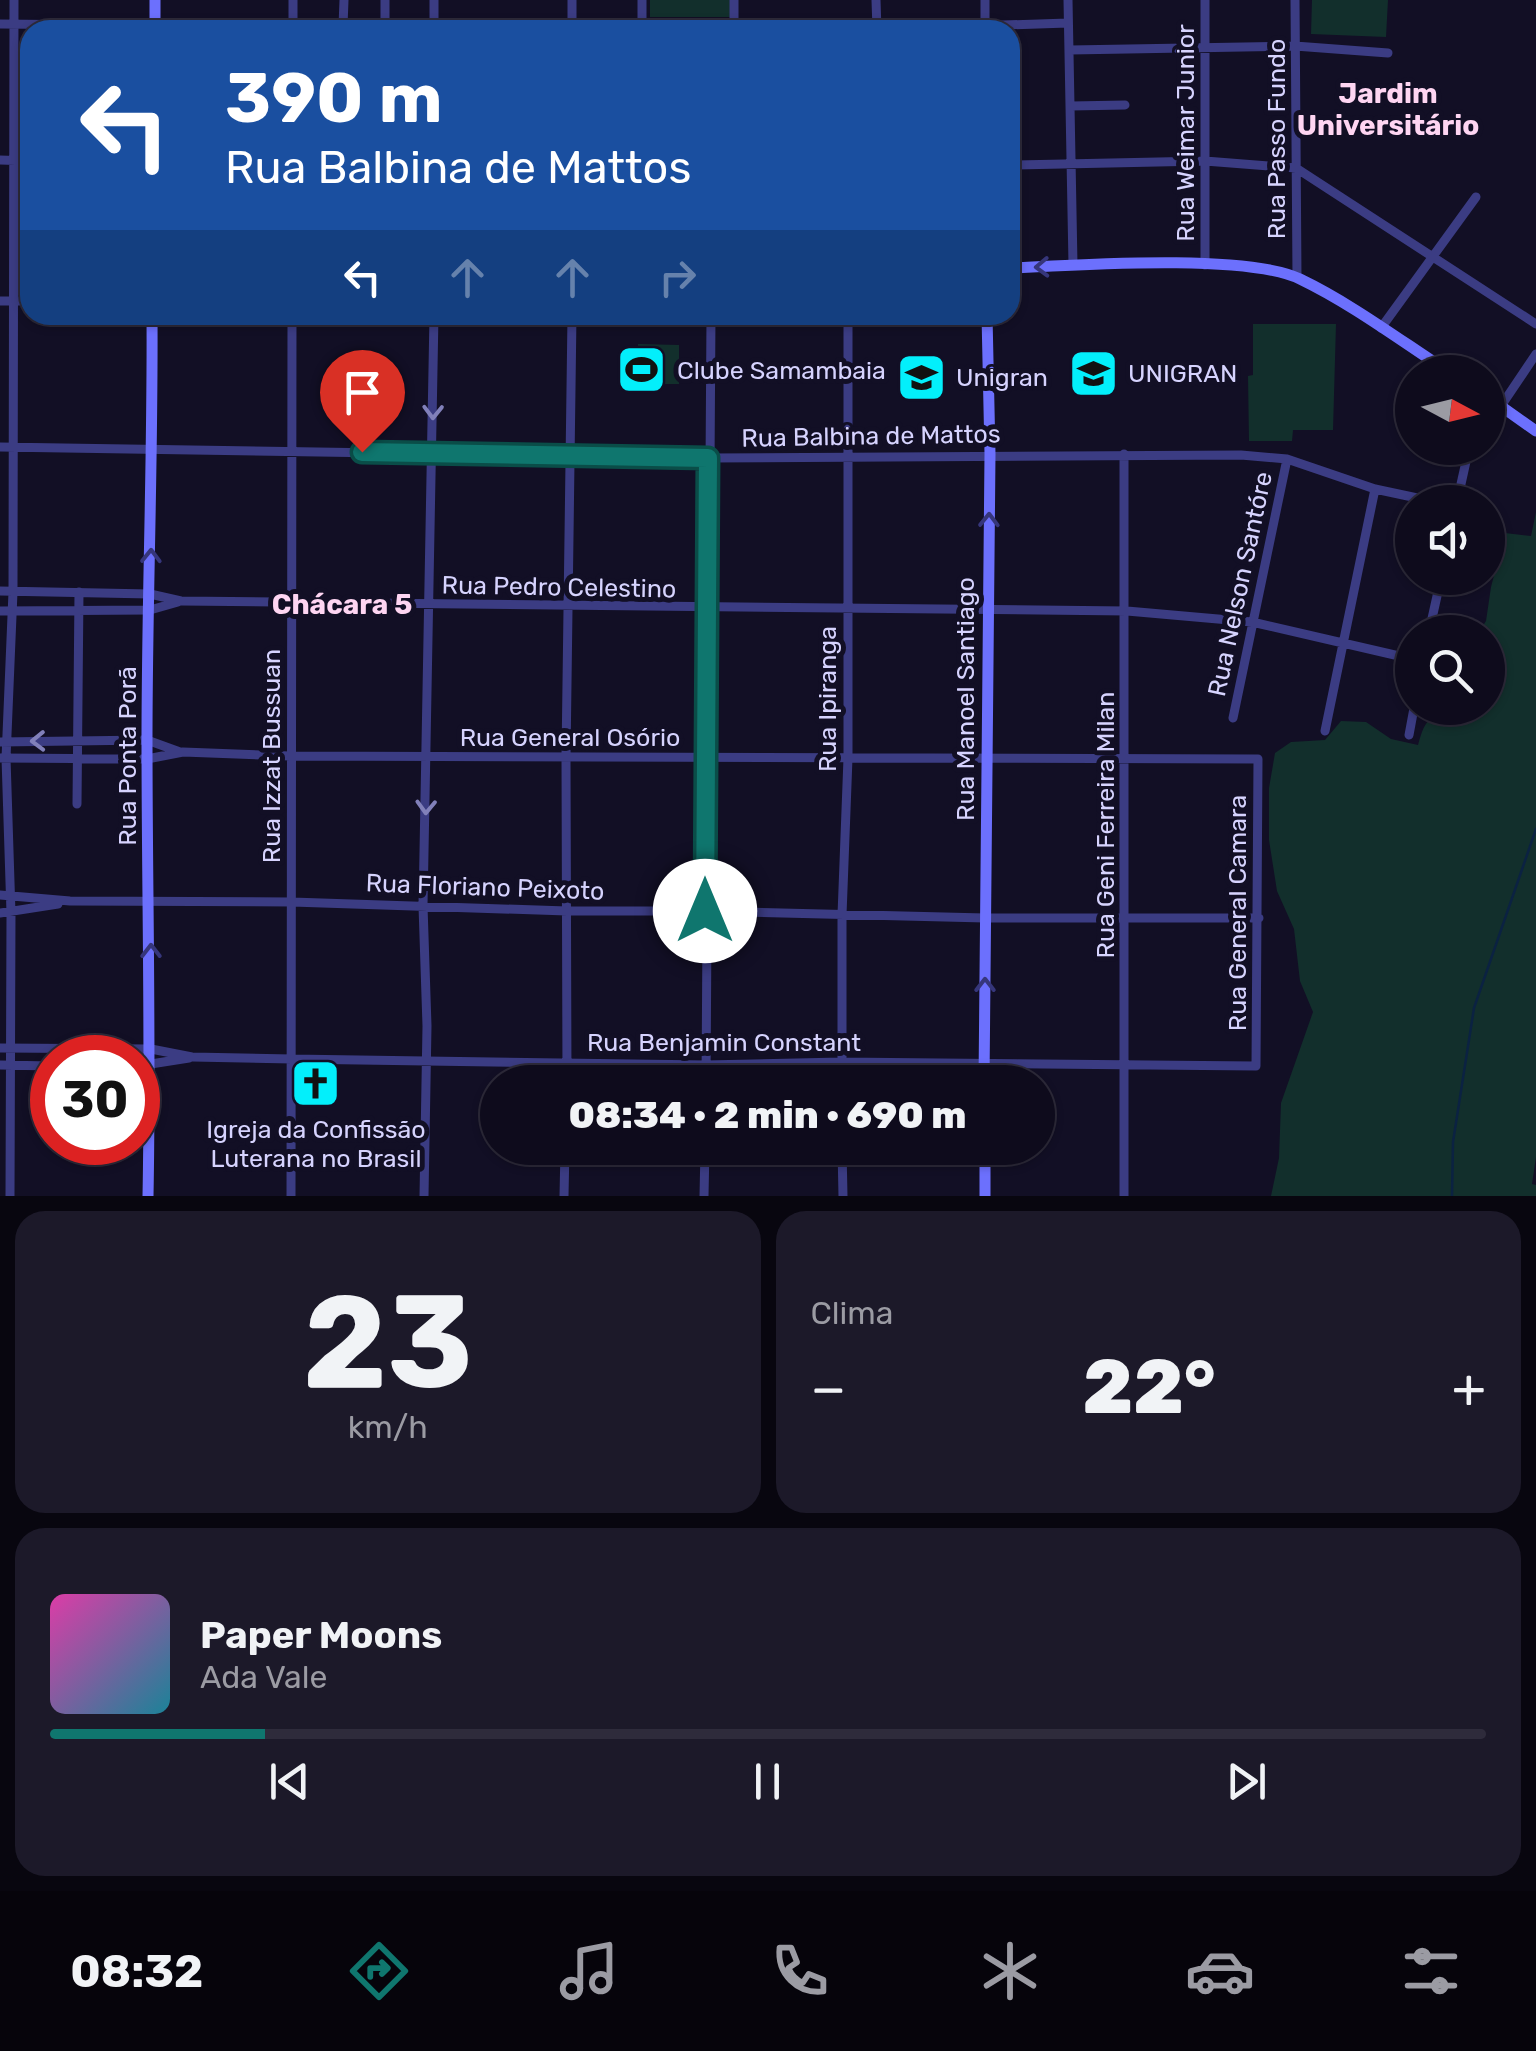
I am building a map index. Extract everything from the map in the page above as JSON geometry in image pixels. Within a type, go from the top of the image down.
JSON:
[{"type":"street","points":[[10,1196],[3,758],[6,611],[13,592],[14,0]]},
{"type":"street","points":[[1068,0],[1074,265]]},
{"type":"street","name":"Rua Weimar Junior","points":[[1204,0],[1205,265]]},
{"type":"street","name":"Rua Passo Fundo","points":[[1295,0],[1297,277]]},
{"type":"street","points":[[1020,25],[1068,23]]},
{"type":"street","points":[[0,24],[20,25]]},
{"type":"street","points":[[1070,50],[1295,46],[1388,53]]},
{"type":"street","points":[[1072,106],[1125,106]]},
{"type":"street","points":[[0,160],[20,160]]},
{"type":"street","points":[[1020,165],[1204,161],[1296,168],[1536,324]]},
{"type":"street","points":[[1381,328],[1476,197]]},
{"type":"street","points":[[1020,268],[1205,265],[1297,277],[1423,355]]},
{"type":"street","points":[[0,301],[20,301]]},
{"type":"street","name":"Rua Ponta Porã","points":[[151,1035],[147,740],[152,325]]},
{"type":"street","name":"Rua Izzat Bussuan","points":[[292,325],[292,1196]]},
{"type":"street","points":[[424,1196],[427,1060],[423,906],[434,325]]},
{"type":"street","points":[[567,1065],[567,606],[572,325]]},
{"type":"street","points":[[706,1065],[711,325]]},
{"type":"street","name":"Rua Ipiranga","points":[[841,1065],[848,758],[848,325]]},
{"type":"street","name":"Rua Manoel Santiago","points":[[984,1065],[990,454],[987,325]]},
{"type":"street","points":[[1505,400],[1536,354]]},
{"type":"street","points":[[1505,409],[1536,430]]},
{"type":"street","name":"Rua Balbina de Mattos","points":[[0,447],[848,459],[990,454],[1241,454],[1287,459],[1395,493]]},
{"type":"street","name":"Rua Geni Ferreira Milan","points":[[1124,454],[1124,1196]]},
{"type":"street","name":"Rua Nelson Santóre","points":[[1233,718],[1287,459]]},
{"type":"street","points":[[1324,731],[1374,489]]},
{"type":"street","name":"Rua Pedro Celestino","points":[[0,591],[150,594],[181,602],[1127,611],[1252,622],[1395,656]]},
{"type":"street","points":[[76,804],[78,592]]},
{"type":"street","name":"Rua Pedro Celestino","points":[[6,611],[150,610],[181,602]]},
{"type":"street","points":[[1409,735],[1411,725]]},
{"type":"street","name":"Rua General Osório","points":[[4,742],[147,740],[182,752]]},
{"type":"street","name":"Rua General Osório","points":[[3,758],[148,760],[182,752],[428,757],[1258,759]]},
{"type":"street","name":"Rua General Camara","points":[[1256,1066],[1258,759]]},
{"type":"street","name":"Rua Floriano Peixoto","points":[[4,895],[70,901],[292,902],[567,911],[1258,918]]},
{"type":"street","name":"Rua Floriano Peixoto","points":[[6,913],[70,901]]},
{"type":"street","name":"Rua Benjamin Constant","points":[[5,1048],[30,1048]]},
{"type":"street","name":"Rua Benjamin Constant","points":[[160,1051],[192,1057],[292,1059],[948,1065]]},
{"type":"street","name":"Rua Benjamin Constant","points":[[160,1063],[192,1057]]},
{"type":"street","points":[[5,1065],[30,1066]]},
{"type":"street","name":"Rua Benjamin Constant","points":[[1054,1065],[1256,1066]]},
{"type":"street","name":"Rua Ponta Porã","points":[[147,1165],[148,1196]]},
{"type":"street","points":[[564,1196],[565,1165]]},
{"type":"street","points":[[704,1196],[705,1165]]},
{"type":"street","points":[[842,1165],[843,1196]]},
{"type":"street","points":[[985,1165],[985,1196]]},
{"type":"green space","points":[[650,0],[730,0],[731,17],[650,17]]},
{"type":"green space","points":[[1312,0],[1388,0],[1386,37],[1311,34]]},
{"type":"green space","points":[[1253,324],[1336,324],[1333,430],[1293,430],[1292,441],[1249,441],[1248,376],[1253,375]]},
{"type":"green space","points":[[638,344],[679,345],[679,384],[638,384]]},
{"type":"green space","points":[[1536,512],[1536,1157],[1532,1184],[1536,1185],[1536,1196],[1271,1196],[1279,1158],[1281,1103],[1313,1012],[1300,981],[1294,929],[1277,891],[1269,840],[1269,788],[1275,753],[1291,742],[1325,740],[1341,721],[1366,722],[1391,739],[1418,745],[1426,725],[1505,725],[1505,615],[1487,615],[1490,595],[1505,595],[1505,533],[1531,536]]},
{"type":"waterway","points":[[1452,1196],[1453,1142],[1474,1008],[1536,829]]},
{"type":"place","name":"Clube Samambaia","points":[[642,370]]},
{"type":"place","name":"UNIGRAN","points":[[1093,373]]},
{"type":"place","name":"Unigran","points":[[921,377]]},
{"type":"place","name":"Igreja da Confissão Luterana no Brasil","points":[[316,1083]]},
{"type":"district","name":"Jardim Universitário","points":[[1388,109]]},
{"type":"district","name":"Chácara 5","points":[[342,604]]},
{"type":"route","points":[[362,452],[708,458],[705,911]]}]
